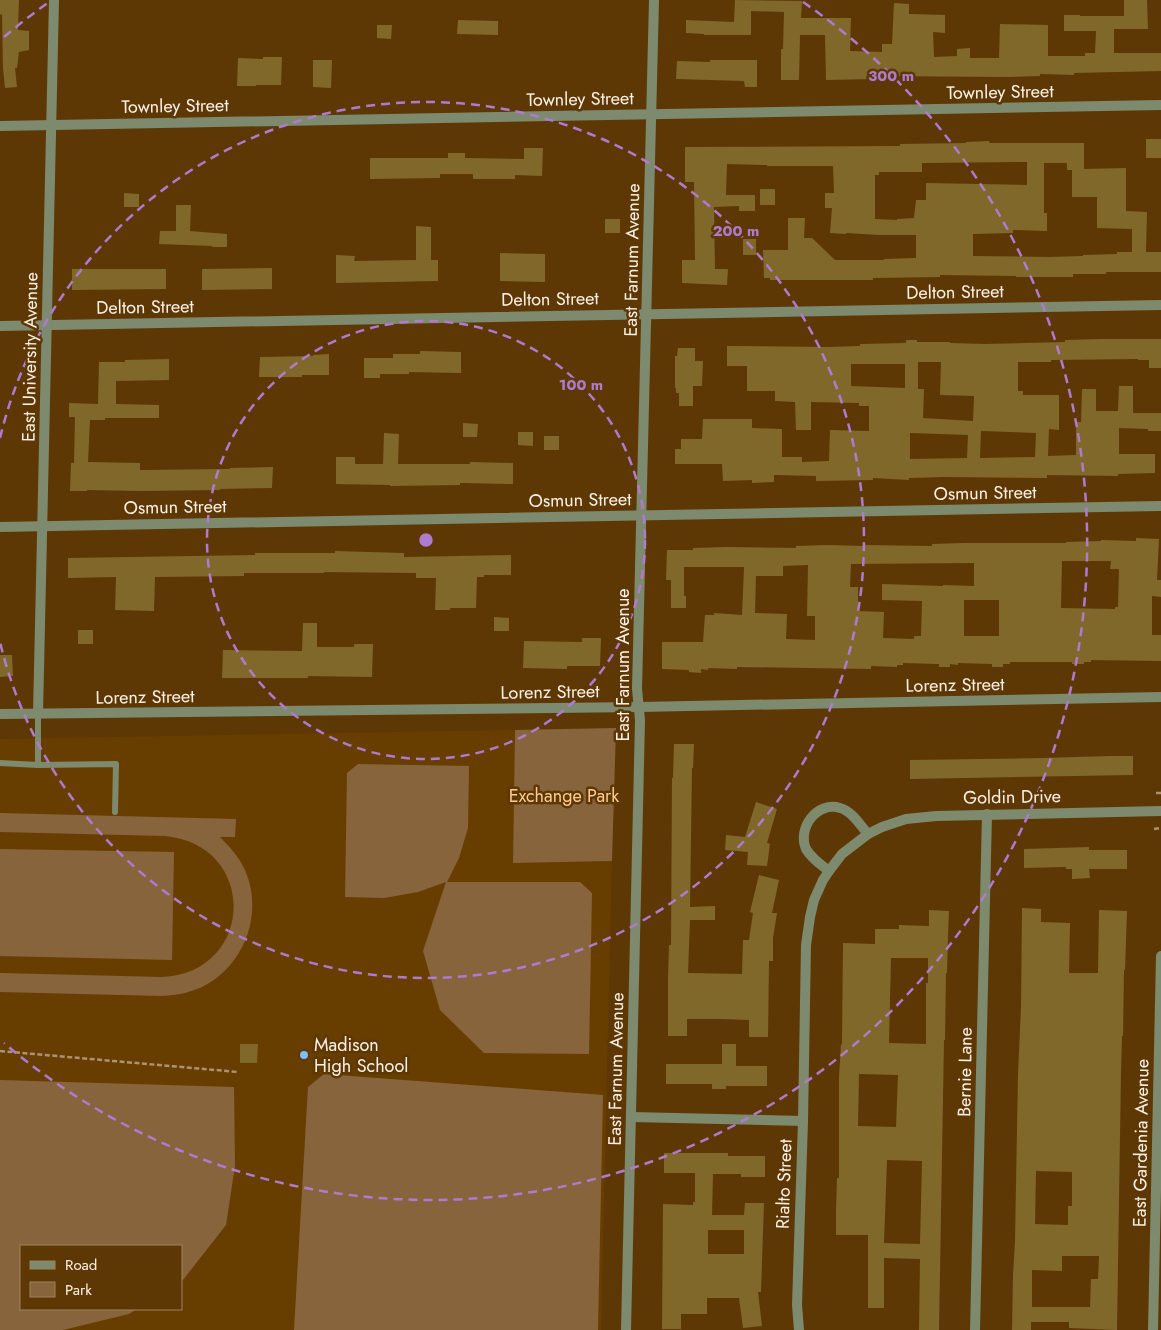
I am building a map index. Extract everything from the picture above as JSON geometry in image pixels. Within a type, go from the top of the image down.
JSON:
[{"type":"street","name":"East University Avenue","points":[[38,714],[54,0]]},
{"type":"street","name":"East Farnum Avenue","points":[[626,1330],[640,730],[637,689],[654,0]]},
{"type":"street","name":"Townley Street","points":[[0,126],[1161,105]]},
{"type":"street","name":"Delton Street","points":[[0,326],[1161,305]]},
{"type":"street","name":"Osmun Street","points":[[0,526],[1161,506]]},
{"type":"street","name":"Lorenz Street","points":[[0,714],[639,707],[1161,697]]},
{"type":"street","points":[[828,871],[806,849],[804,833],[806,824],[811,817],[823,809],[840,808],[848,811],[868,834]]},
{"type":"street","name":"Goldin Drive","points":[[802,1121],[806,945],[810,917],[822,880],[842,854],[868,834],[882,827],[913,818],[987,814],[1161,811]]},
{"type":"street","name":"Bernie Lane","points":[[975,1330],[987,814]]},
{"type":"street","name":"East Gardenia Avenue","points":[[1153,1330],[1161,956]]},
{"type":"street","name":"Rialto Street","points":[[631,1117],[802,1121],[797,1305],[799,1330]]},
{"type":"lane","points":[[38,714],[38,765]]},
{"type":"lane","points":[[0,763],[38,765],[116,764],[115,812]]},
{"type":"path","points":[[1156,793],[1161,793]]},
{"type":"path","points":[[1154,829],[1161,828]]},
{"type":"path","points":[[0,1051],[238,1072]]},
{"type":"shaded area","name":"Madison High School","points":[[515,730],[513,863],[612,861],[601,1330],[0,1330],[0,739]]},
{"type":"green space","name":"Exchange Park","points":[[616,728],[612,861],[513,863],[515,730]]},
{"type":"green space","points":[[358,764],[469,766],[468,828],[459,858],[447,882],[580,882],[592,893],[589,1054],[484,1053],[440,1010],[423,951],[446,882],[418,892],[384,898],[345,897],[347,773]]},
{"type":"green space","points":[[0,813],[236,819],[235,837],[220,837],[233,851],[244,868],[250,887],[252,906],[250,925],[244,943],[235,959],[222,973],[206,985],[179,994],[162,996],[0,992],[0,973],[162,977],[193,970],[215,955],[229,933],[234,908],[230,884],[217,861],[196,844],[165,836],[0,832]]},
{"type":"green space","points":[[0,849],[174,852],[172,960],[0,956]]},
{"type":"green space","points":[[324,1074],[603,1095],[598,1330],[294,1330],[308,1087]]},
{"type":"green space","points":[[0,1080],[234,1087],[235,1166],[226,1225],[183,1280],[182,1245],[20,1245],[20,1310],[135,1310],[129,1314],[63,1330],[0,1330]]},
{"type":"building","points":[[0,0],[19,0],[18,30],[29,31],[29,50],[19,52],[17,68],[15,68],[17,87],[5,88]]},
{"type":"building","points":[[735,0],[802,1],[801,18],[851,18],[850,51],[882,52],[882,44],[892,44],[894,3],[909,4],[909,14],[945,15],[945,33],[933,32],[934,57],[957,56],[957,49],[970,48],[970,58],[999,58],[1000,24],[1048,25],[1048,56],[1085,56],[1085,53],[1095,53],[1096,31],[1064,31],[1064,15],[1124,16],[1124,0],[1147,0],[1148,29],[1114,29],[1114,53],[1161,53],[1161,71],[1074,73],[1074,75],[1040,74],[1040,76],[1007,77],[874,76],[874,79],[826,80],[825,35],[800,35],[799,80],[781,80],[784,12],[751,11],[751,35],[686,33],[686,20],[734,22]]},
{"type":"building","points":[[458,20],[498,21],[498,35],[457,34]]},
{"type":"building","points":[[377,25],[392,25],[391,39],[377,38]]},
{"type":"building","points":[[263,57],[282,57],[281,85],[237,86],[238,58],[263,59]]},
{"type":"building","points":[[313,60],[332,60],[331,88],[313,87]]},
{"type":"building","points":[[710,60],[757,60],[757,87],[745,87],[744,81],[676,79],[677,61],[710,62]]},
{"type":"building","points":[[1146,139],[1161,139],[1161,158],[1146,158]]},
{"type":"building","points":[[966,142],[1084,143],[1084,169],[1126,168],[1126,211],[1147,212],[1146,252],[1161,252],[1161,272],[1106,272],[1106,274],[1073,274],[1073,277],[940,275],[940,277],[873,278],[873,280],[770,280],[770,278],[764,278],[763,250],[788,250],[788,218],[805,218],[804,238],[812,238],[835,260],[916,258],[916,235],[830,233],[832,208],[825,208],[825,193],[834,193],[833,166],[727,164],[726,195],[755,195],[755,211],[739,211],[739,206],[714,207],[715,269],[728,269],[727,285],[682,283],[682,260],[695,260],[694,182],[685,182],[685,147],[900,146],[900,144]],"holes":[[[1027,162],[1027,185],[926,183],[926,200],[916,200],[914,218],[897,220],[875,219],[875,175],[879,175],[879,172],[922,172],[922,163]],[[1044,163],[1067,163],[1067,170],[1072,170],[1072,197],[1097,197],[1097,228],[1132,229],[1132,252],[1049,257],[973,256],[973,234],[1013,233],[1013,230],[1047,231],[1047,213],[1044,213]]]},
{"type":"building","points":[[524,148],[543,148],[542,176],[515,175],[515,179],[473,179],[473,174],[440,174],[440,178],[370,179],[370,158],[448,158],[448,153],[465,153],[465,158],[524,159]]},
{"type":"building","points":[[760,189],[775,189],[775,205],[760,205]]},
{"type":"building","points":[[124,193],[139,194],[139,207],[124,207]]},
{"type":"building","points":[[176,205],[191,205],[190,231],[227,234],[227,247],[159,244],[160,231],[176,231]]},
{"type":"building","points":[[605,219],[620,219],[620,233],[605,233]]},
{"type":"building","points":[[416,226],[431,227],[431,260],[438,260],[438,281],[336,283],[336,255],[355,256],[354,261],[416,260]]},
{"type":"building","points":[[743,239],[756,239],[756,255],[743,255]]},
{"type":"building","points":[[500,253],[545,254],[545,282],[500,281]]},
{"type":"building","points":[[272,268],[272,289],[202,290],[202,269]]},
{"type":"building","points":[[72,269],[166,269],[166,289],[72,290]]},
{"type":"building","points":[[1161,339],[1161,368],[1149,368],[1149,360],[1138,359],[1018,362],[1018,391],[1023,391],[1023,395],[1059,395],[1059,430],[1049,429],[1048,456],[1076,455],[1076,422],[1081,422],[1082,389],[1096,389],[1096,411],[1118,411],[1119,386],[1133,386],[1133,413],[1161,413],[1161,431],[1119,428],[1119,454],[1155,454],[1155,473],[1118,474],[1118,476],[1047,475],[1047,478],[945,477],[909,478],[909,480],[873,478],[873,480],[816,481],[816,476],[774,475],[774,482],[752,483],[752,480],[723,481],[722,464],[675,464],[675,449],[681,449],[681,439],[702,439],[703,419],[752,419],[752,428],[782,429],[782,457],[802,457],[802,462],[829,461],[830,430],[869,431],[869,406],[859,406],[859,403],[811,402],[811,430],[796,430],[795,402],[775,401],[775,391],[747,391],[747,366],[727,366],[727,346],[860,346],[860,344],[906,343],[906,340],[985,344],[1065,342],[1065,340]],"holes":[[[918,362],[941,362],[940,395],[974,396],[973,421],[923,418],[924,389],[918,389]],[[851,364],[905,364],[905,388],[851,386]],[[981,431],[1036,433],[1035,457],[980,458]],[[910,433],[968,435],[967,458],[910,459]]]},
{"type":"building","points":[[678,348],[695,348],[695,361],[703,361],[702,386],[693,386],[693,406],[679,406],[679,393],[676,393],[675,388],[675,356],[677,356]]},
{"type":"building","points":[[420,351],[461,352],[461,373],[409,372],[409,374],[380,374],[380,378],[364,378],[364,358],[393,358],[393,354],[420,354]]},
{"type":"building","points":[[329,354],[329,375],[259,377],[260,357]]},
{"type":"building","points":[[169,359],[169,380],[116,381],[116,404],[159,405],[159,418],[105,418],[105,420],[90,420],[88,462],[140,463],[140,470],[273,467],[272,488],[70,491],[71,463],[74,463],[75,417],[69,417],[69,403],[98,404],[99,362]]},
{"type":"building","points":[[463,423],[478,424],[477,437],[463,437]]},
{"type":"building","points":[[518,432],[533,432],[533,446],[518,445]]},
{"type":"building","points":[[384,433],[399,434],[398,464],[513,463],[513,484],[460,483],[460,485],[390,486],[336,484],[336,457],[355,457],[355,464],[383,464]]},
{"type":"building","points":[[544,436],[559,436],[559,450],[544,450]]},
{"type":"building","points":[[1136,538],[1159,539],[1157,580],[1161,580],[1161,597],[1152,596],[1152,635],[1161,635],[1161,661],[1091,660],[1091,662],[1084,662],[1084,664],[1072,664],[1072,662],[1010,662],[1010,664],[1003,664],[1003,667],[992,667],[992,664],[958,663],[958,665],[950,664],[950,667],[939,667],[939,664],[903,663],[903,665],[897,665],[897,667],[871,666],[871,669],[737,667],[737,669],[701,669],[701,673],[689,672],[689,670],[662,669],[662,642],[703,642],[705,615],[714,615],[714,613],[742,615],[744,567],[684,567],[686,608],[671,608],[671,580],[666,580],[667,550],[727,547],[796,548],[796,546],[827,545],[932,546],[932,544],[964,543],[1136,541]],"holes":[[[1062,561],[1111,561],[1110,569],[1119,569],[1118,607],[1115,607],[1115,609],[1061,608]],[[974,563],[974,586],[882,584],[882,600],[922,601],[921,636],[914,636],[914,639],[883,638],[884,612],[858,611],[858,587],[850,587],[851,564]],[[808,565],[807,616],[815,616],[815,640],[786,639],[787,614],[755,613],[756,576],[783,576],[783,566]],[[964,600],[999,600],[999,636],[964,636]]]},
{"type":"building","points":[[335,551],[404,553],[404,557],[511,555],[511,575],[484,575],[484,577],[477,577],[476,608],[450,608],[450,610],[435,610],[436,578],[416,578],[416,573],[244,573],[244,576],[155,577],[154,611],[115,610],[116,577],[68,578],[68,558],[335,553]]},
{"type":"building","points":[[494,617],[509,618],[509,631],[494,631]]},
{"type":"building","points":[[303,623],[317,623],[317,647],[354,647],[354,644],[373,644],[372,677],[222,678],[223,650],[302,651]]},
{"type":"building","points":[[78,630],[93,630],[93,644],[78,644]]},
{"type":"building","points":[[582,638],[601,638],[600,666],[567,666],[567,669],[523,668],[524,641],[582,642]]},
{"type":"building","points":[[0,655],[12,655],[13,676],[0,677]]},
{"type":"building","points":[[674,744],[694,744],[690,907],[715,906],[715,920],[690,920],[688,973],[742,974],[743,940],[749,940],[753,913],[750,912],[759,875],[779,880],[772,913],[777,913],[773,938],[773,961],[769,961],[768,1037],[749,1037],[749,1020],[722,1019],[687,1019],[687,1036],[668,1036]]},
{"type":"building","points":[[1133,756],[1133,775],[910,779],[910,760]]},
{"type":"building","points":[[756,802],[777,809],[767,843],[770,844],[767,866],[747,865],[748,852],[725,850],[726,835],[745,837]]},
{"type":"building","points":[[1089,847],[1089,850],[1127,850],[1127,869],[1089,869],[1090,878],[1072,879],[1072,869],[1066,869],[1066,867],[1024,868],[1024,849]]},
{"type":"building","points":[[1022,908],[1041,909],[1041,922],[1070,923],[1069,973],[1098,973],[1099,910],[1127,911],[1121,1071],[1117,1330],[1069,1328],[1069,1322],[1031,1322],[1031,1330],[1012,1330]],"holes":[[[1036,1171],[1072,1172],[1072,1206],[1068,1206],[1068,1225],[1035,1224]],[[1062,1256],[1099,1256],[1098,1279],[1091,1279],[1090,1307],[1032,1307],[1032,1270],[1062,1271]]]},
{"type":"building","points":[[929,910],[949,911],[944,1040],[939,1330],[919,1330],[920,1259],[884,1258],[884,1308],[868,1308],[868,1235],[836,1235],[837,1178],[839,1178],[839,1077],[842,1045],[843,943],[875,944],[875,929],[899,929],[899,925],[929,926]],"holes":[[[891,958],[928,958],[926,1044],[889,1043]],[[859,1074],[898,1075],[896,1127],[858,1126]],[[887,1160],[922,1161],[920,1244],[884,1243]]]},
{"type":"building","points":[[240,1044],[258,1044],[257,1063],[240,1063]]},
{"type":"building","points":[[722,1044],[736,1044],[736,1066],[767,1066],[767,1086],[726,1086],[726,1089],[712,1089],[712,1084],[666,1084],[666,1064],[722,1064]]},
{"type":"building","points":[[664,1153],[728,1153],[728,1156],[765,1156],[765,1177],[741,1177],[741,1174],[713,1174],[712,1215],[744,1215],[745,1203],[764,1203],[761,1292],[758,1292],[762,1326],[743,1328],[739,1298],[707,1298],[707,1314],[681,1314],[681,1329],[662,1329],[663,1204],[693,1205],[693,1202],[695,1202],[695,1173],[664,1173]],"holes":[[[708,1230],[744,1230],[744,1254],[708,1254]]]},
{"type":"place","name":"Madison High School","points":[[304,1055]]}]
